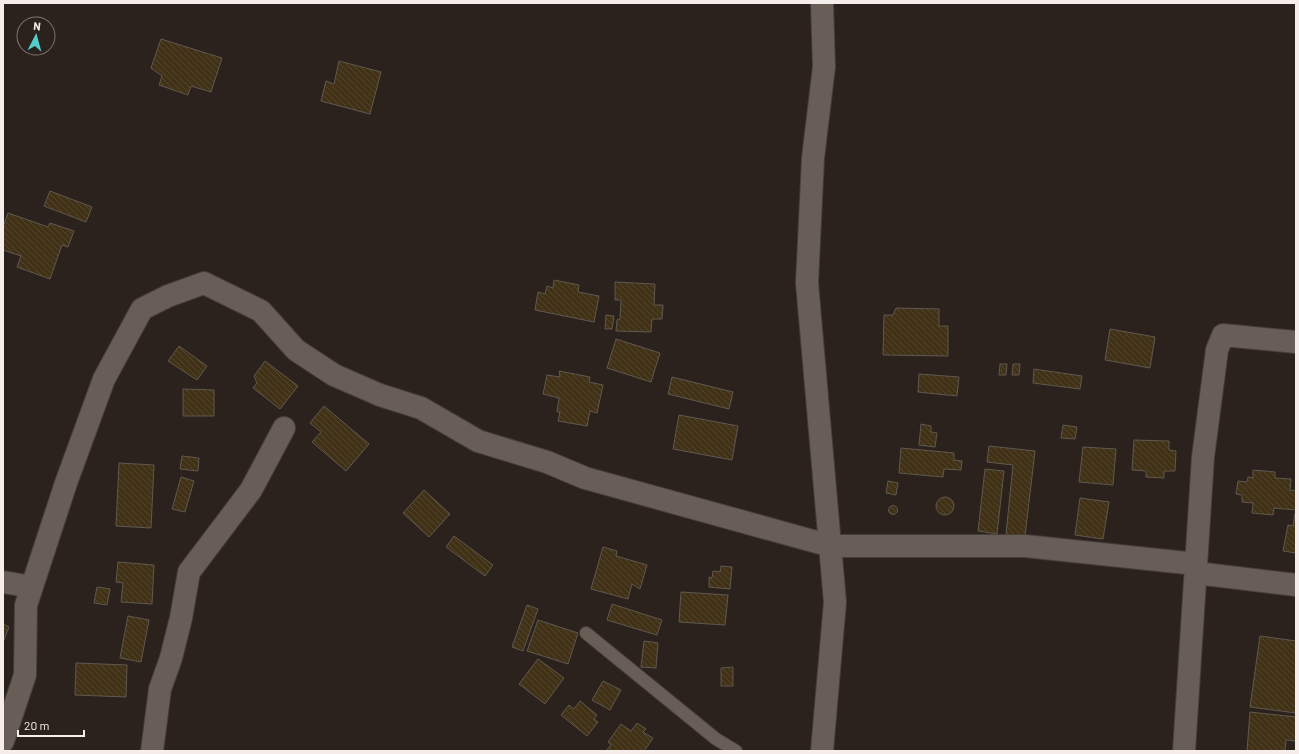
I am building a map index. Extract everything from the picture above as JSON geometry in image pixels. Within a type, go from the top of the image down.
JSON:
[{"type":"street","points":[[822,3],[824,67],[813,158],[807,283],[832,546],[835,602],[822,751]]},
{"type":"street","points":[[3,741],[25,675],[26,605],[66,483],[104,379],[142,309],[168,296],[204,283],[261,311],[296,350],[334,375],[380,395],[421,408],[478,441],[547,462],[584,478],[832,546],[1025,546],[1196,569],[1296,585]]},
{"type":"street","points":[[1184,751],[1203,457],[1217,350],[1223,336],[1296,342]]},
{"type":"street","points":[[152,751],[160,688],[171,658],[182,618],[188,572],[251,490],[284,428]]},
{"type":"street","points":[[3,582],[32,587]]},
{"type":"lane","points":[[586,633],[716,739],[736,751]]},
{"type":"building","points":[[161,39],[222,58],[211,92],[191,86],[188,95],[159,85],[162,76],[151,68]]},
{"type":"building","points":[[339,61],[381,72],[370,114],[321,101],[326,81],[334,84]]},
{"type":"building","points":[[50,191],[92,207],[86,222],[44,206]]},
{"type":"building","points":[[8,213],[48,227],[50,223],[74,231],[68,247],[62,245],[50,279],[17,267],[21,256],[3,250],[3,227]]},
{"type":"building","points":[[554,280],[579,285],[578,292],[599,296],[594,322],[535,310],[538,292],[545,294],[547,286],[553,288]]},
{"type":"building","points":[[615,282],[655,284],[654,305],[663,305],[662,319],[652,319],[651,332],[616,331],[617,320],[620,319],[621,300],[615,300]]},
{"type":"building","points":[[896,308],[939,309],[939,326],[948,326],[948,356],[883,355],[884,315],[893,315]]},
{"type":"building","points":[[606,315],[614,316],[612,329],[605,329]]},
{"type":"building","points":[[1110,329],[1155,337],[1150,368],[1105,360]]},
{"type":"building","points":[[616,339],[660,353],[651,382],[607,368]]},
{"type":"building","points":[[179,346],[207,366],[197,380],[168,361]]},
{"type":"building","points":[[265,361],[298,386],[280,409],[253,388],[257,383],[254,376]]},
{"type":"building","points":[[1000,364],[1007,364],[1006,375],[999,375]]},
{"type":"building","points":[[1013,364],[1020,364],[1019,375],[1012,375]]},
{"type":"building","points":[[1034,369],[1082,376],[1080,389],[1033,383]]},
{"type":"building","points":[[559,371],[590,377],[589,382],[603,385],[597,413],[590,411],[587,426],[558,421],[560,412],[557,412],[559,398],[543,394],[547,375],[560,377]]},
{"type":"building","points":[[919,374],[959,377],[957,396],[918,392]]},
{"type":"building","points":[[672,377],[733,392],[729,409],[668,394]]},
{"type":"building","points":[[183,389],[214,390],[214,416],[183,416]]},
{"type":"building","points":[[324,406],[369,444],[346,471],[312,442],[321,432],[310,423]]},
{"type":"building","points":[[679,415],[738,426],[732,460],[673,449]]},
{"type":"building","points":[[921,424],[931,426],[931,432],[937,433],[935,447],[919,445]]},
{"type":"building","points":[[1063,425],[1077,427],[1075,439],[1061,438]]},
{"type":"building","points":[[1134,440],[1169,441],[1169,450],[1176,451],[1175,471],[1164,471],[1164,478],[1146,477],[1146,471],[1132,470]]},
{"type":"building","points":[[989,446],[1035,451],[1025,536],[1006,534],[1013,465],[987,462]]},
{"type":"building","points":[[1083,447],[1116,449],[1113,485],[1079,482]]},
{"type":"building","points":[[901,448],[954,453],[954,460],[962,461],[961,470],[944,469],[943,477],[899,473]]},
{"type":"building","points":[[182,456],[199,458],[198,471],[180,469]]},
{"type":"building","points":[[119,463],[154,465],[151,528],[116,526]]},
{"type":"building","points":[[985,469],[1004,471],[997,534],[978,531]]},
{"type":"building","points":[[1253,470],[1275,472],[1275,478],[1291,479],[1290,490],[1296,491],[1296,510],[1274,508],[1273,515],[1252,513],[1253,503],[1242,502],[1242,495],[1236,494],[1238,481],[1247,482],[1248,477],[1253,478]]},
{"type":"building","points":[[181,477],[194,481],[185,512],[172,509]]},
{"type":"building","points":[[888,481],[898,483],[896,495],[886,493]]},
{"type":"building","points":[[424,490],[450,514],[429,537],[403,513]]},
{"type":"building","points":[[945,497],[951,500],[954,506],[951,512],[945,515],[939,512],[936,506],[939,500]]},
{"type":"building","points":[[1080,498],[1109,502],[1103,539],[1075,535]]},
{"type":"building","points":[[891,506],[895,506],[897,510],[895,514],[891,514],[889,512],[889,508]]},
{"type":"building","points":[[1295,513],[1296,553],[1283,551],[1288,525],[1293,526]]},
{"type":"building","points":[[454,536],[493,565],[485,576],[446,547]]},
{"type":"building","points":[[603,547],[617,551],[616,556],[647,565],[640,589],[632,584],[628,599],[591,589]]},
{"type":"building","points":[[118,562],[154,565],[152,604],[121,602],[123,583],[116,582]]},
{"type":"building","points":[[721,566],[732,567],[730,589],[709,587],[709,577],[712,578],[713,571],[720,572]]},
{"type":"building","points":[[97,587],[110,589],[107,605],[94,603]]},
{"type":"building","points":[[681,592],[728,595],[725,625],[679,622]]},
{"type":"building","points":[[612,604],[662,620],[657,635],[607,620]]},
{"type":"building","points":[[527,605],[538,609],[523,651],[512,647]]},
{"type":"building","points":[[128,616],[149,620],[141,662],[120,658]]},
{"type":"building","points":[[538,620],[578,633],[568,664],[527,651]]},
{"type":"building","points":[[3,624],[9,627],[3,642]]},
{"type":"building","points":[[1260,636],[1296,641],[1296,713],[1250,707]]},
{"type":"building","points":[[644,641],[658,643],[656,668],[641,667]]},
{"type":"building","points":[[538,659],[564,678],[545,704],[519,684]]},
{"type":"building","points":[[76,663],[127,665],[126,697],[75,695]]},
{"type":"building","points":[[733,667],[733,686],[721,686],[721,668]]},
{"type":"building","points":[[603,681],[621,690],[610,710],[592,700]]},
{"type":"building","points":[[580,701],[597,715],[594,719],[598,722],[587,736],[561,715],[569,705],[574,709]]},
{"type":"building","points":[[1250,712],[1296,717],[1296,741],[1286,740],[1285,751],[1247,751]]},
{"type":"building","points":[[637,723],[646,729],[643,732],[653,738],[644,751],[606,751],[611,745],[608,742],[621,724],[631,731]]}]
